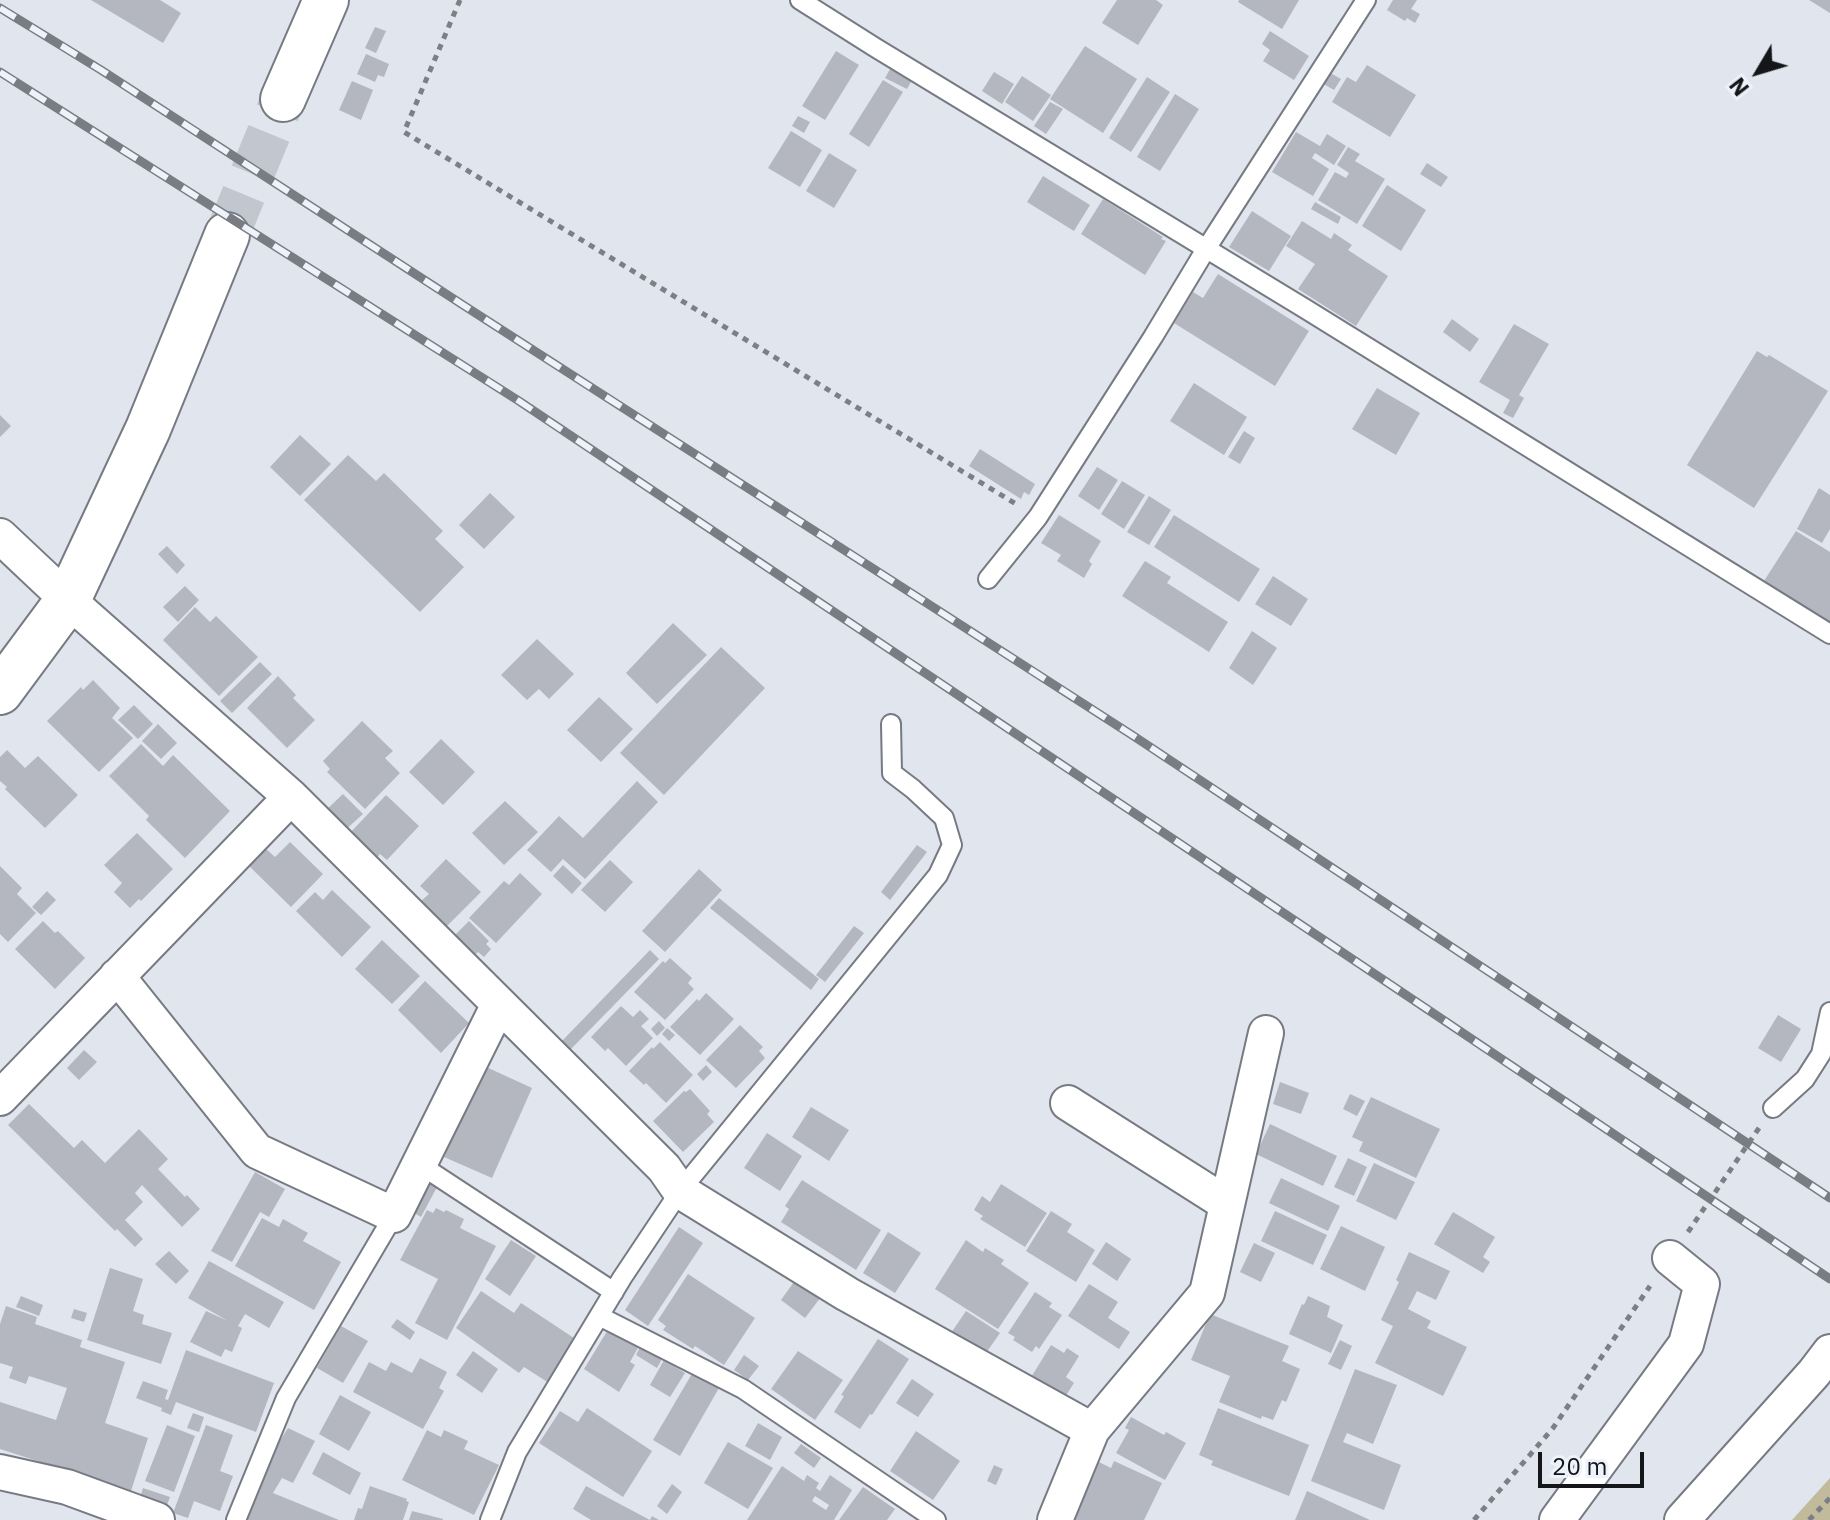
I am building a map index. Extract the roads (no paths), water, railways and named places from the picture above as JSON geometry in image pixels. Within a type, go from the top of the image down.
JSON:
[{"type":"street","points":[[283,99],[326,0]]},
{"type":"street","points":[[0,692],[68,600],[148,429],[227,235]]},
{"type":"street","points":[[0,536],[291,797],[664,1168],[680,1191],[847,1294],[1092,1430]]},
{"type":"street","points":[[0,1098],[291,797]]},
{"type":"street","points":[[117,976],[257,1151],[394,1215],[499,1004]]},
{"type":"street","points":[[1055,1520],[1092,1430],[1207,1293],[1266,1033]]},
{"type":"street","points":[[1068,1103],[1227,1204]]},
{"type":"street","points":[[1557,1520],[1686,1344],[1702,1284],[1670,1258]]},
{"type":"street","points":[[1682,1520],[1830,1352]]},
{"type":"street","points":[[0,1472],[67,1487],[157,1520]]},
{"type":"lane","points":[[800,0],[1830,634]]},
{"type":"lane","points":[[988,579],[1038,517],[1366,0]]},
{"type":"lane","points":[[490,1520],[517,1452],[599,1316],[680,1191],[938,875],[952,845],[944,818],[892,773],[891,724]]},
{"type":"lane","points":[[1773,1108],[1805,1079],[1821,1054],[1830,1012]]},
{"type":"lane","points":[[419,1164],[614,1292]]},
{"type":"lane","points":[[236,1520],[286,1398],[394,1215]]},
{"type":"lane","points":[[599,1316],[743,1389],[936,1520]]},
{"type":"tunnel","points":[[227,235],[283,99]]},
{"type":"railway","points":[[0,8],[101,70],[1132,735],[1830,1198]]},
{"type":"railway","points":[[0,72],[519,401],[1830,1279]]}]
